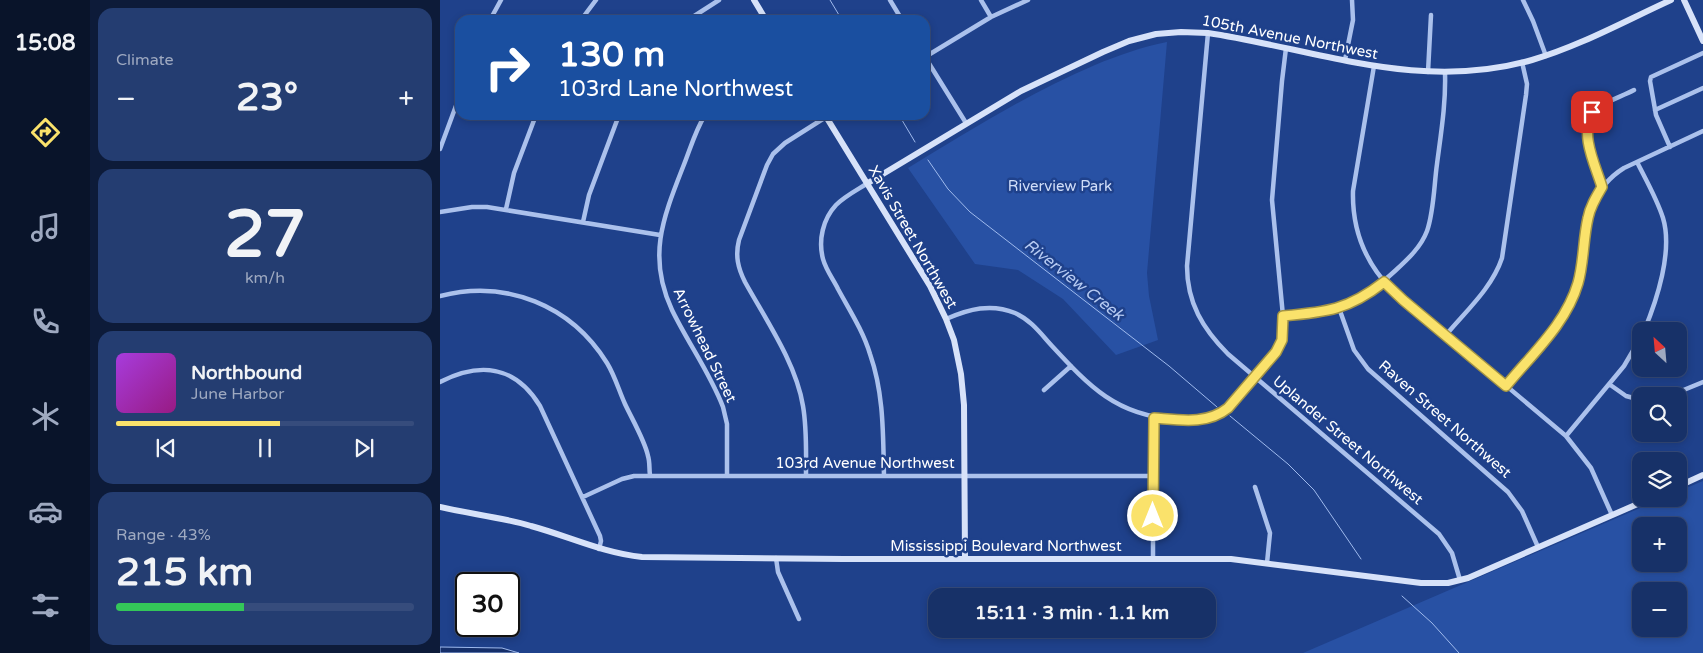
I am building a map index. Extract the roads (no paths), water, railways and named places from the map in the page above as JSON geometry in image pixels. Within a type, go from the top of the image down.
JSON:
[{"type":"street","points":[[493,15],[501,0]]},
{"type":"street","points":[[584,15],[596,0]]},
{"type":"street","points":[[696,15],[719,0]]},
{"type":"street","points":[[754,0],[763,15]]},
{"type":"street","points":[[890,0],[899,15]]},
{"type":"street","points":[[981,0],[991,17]]},
{"type":"street","points":[[930,54],[991,17],[1028,0]]},
{"type":"street","points":[[1345,60],[1353,20],[1352,0]]},
{"type":"street","points":[[1523,0],[1546,56]]},
{"type":"street","name":"105th Avenue Northwest","points":[[868,183],[1036,83],[1129,41],[1164,33],[1208,33],[1374,66],[1428,72],[1480,70],[1546,56],[1671,0]]},
{"type":"street","points":[[1684,0],[1703,42]]},
{"type":"street","points":[[1428,72],[1431,15]]},
{"type":"street","name":"Uplander Street Northwest","points":[[1208,33],[1187,282],[1193,307],[1207,331],[1228,354],[1439,534],[1452,554],[1460,580]]},
{"type":"street","points":[[946,319],[980,308],[998,308],[1016,313],[1032,324],[1071,366],[1105,398],[1154,418],[1198,420],[1214,417],[1228,408],[1280,346],[1283,330],[1272,200],[1286,48]]},
{"type":"street","points":[[1670,147],[1655,110],[1651,78],[1703,53]]},
{"type":"street","points":[[1446,336],[1488,286],[1502,258],[1526,95],[1526,79],[1522,62]]},
{"type":"street","points":[[930,65],[966,124]]},
{"type":"street","points":[[1374,66],[1354,182],[1353,208],[1362,245],[1372,266],[1384,282],[1566,436],[1591,468],[1612,515]]},
{"type":"street","points":[[1283,316],[1320,313],[1356,301],[1384,282],[1417,248],[1426,232],[1444,114],[1445,72]]},
{"type":"street","points":[[1655,110],[1703,88]]},
{"type":"street","points":[[1602,187],[1587,138],[1590,115],[1596,109],[1634,90]]},
{"type":"street","points":[[440,149],[455,108]]},
{"type":"street","points":[[506,210],[514,173],[534,120]]},
{"type":"street","points":[[584,222],[589,195],[617,120]]},
{"type":"street","name":"Arrowhead Street","points":[[702,120],[670,200],[660,235],[660,268],[663,288],[668,302],[725,412],[728,475]]},
{"type":"street","points":[[806,475],[805,421],[796,377],[788,358],[745,282],[737,254],[742,234],[769,159],[785,143],[820,120]]},
{"type":"street","name":"Xavis Street Northwest","points":[[829,120],[930,286],[946,319],[956,347],[964,404],[965,559]]},
{"type":"street","points":[[1506,386],[1556,327],[1570,302],[1578,281],[1588,218],[1602,187],[1617,172],[1703,131]]},
{"type":"street","points":[[1637,162],[1660,210],[1667,237],[1664,265],[1648,322]]},
{"type":"street","points":[[868,183],[844,198],[832,211],[824,225],[821,248],[828,272],[858,325],[871,357],[883,412],[884,476]]},
{"type":"street","points":[[440,212],[477,206],[660,235]]},
{"type":"street","points":[[440,296],[473,290],[512,294],[545,305],[576,326],[594,344],[612,373],[648,453],[650,475]]},
{"type":"street","name":"Raven Street Northwest","points":[[1339,308],[1354,350],[1368,369],[1508,492],[1522,511],[1538,547]]},
{"type":"street","points":[[1566,436],[1610,384],[1632,352]]},
{"type":"street","points":[[1044,390],[1071,366]]},
{"type":"street","points":[[440,382],[456,374],[478,369],[504,374],[522,384],[532,394],[540,406],[600,536],[599,549]]},
{"type":"street","points":[[1687,389],[1703,382]]},
{"type":"street","points":[[1610,384],[1626,396],[1632,398]]},
{"type":"street","points":[[1153,558],[1154,418]]},
{"type":"street","name":"103rd Avenue Northwest","points":[[582,497],[628,477],[650,475],[1153,476]]},
{"type":"street","points":[[1687,482],[1703,475]]},
{"type":"street","points":[[1255,487],[1270,533],[1267,563]]},
{"type":"street","name":"Mississippi Boulevard Northwest","points":[[440,507],[524,524],[599,549],[642,557],[1231,558],[1428,584],[1460,580],[1632,506]]},
{"type":"street","points":[[776,558],[778,572],[799,619]]},
{"type":"waterway","name":"Riverview Creek","points":[[830,0],[839,15]]},
{"type":"waterway","name":"Riverview Creek","points":[[902,120],[915,142]]},
{"type":"waterway","name":"Riverview Creek","points":[[928,160],[948,189],[970,212],[1169,366],[1217,407]]},
{"type":"waterway","name":"Riverview Creek","points":[[1230,416],[1288,464],[1314,490],[1361,559]]},
{"type":"waterway","name":"Riverview Creek","points":[[1402,596],[1432,623],[1459,653]]},
{"type":"park label","name":"Riverview Park","points":[[1060,186]]}]
